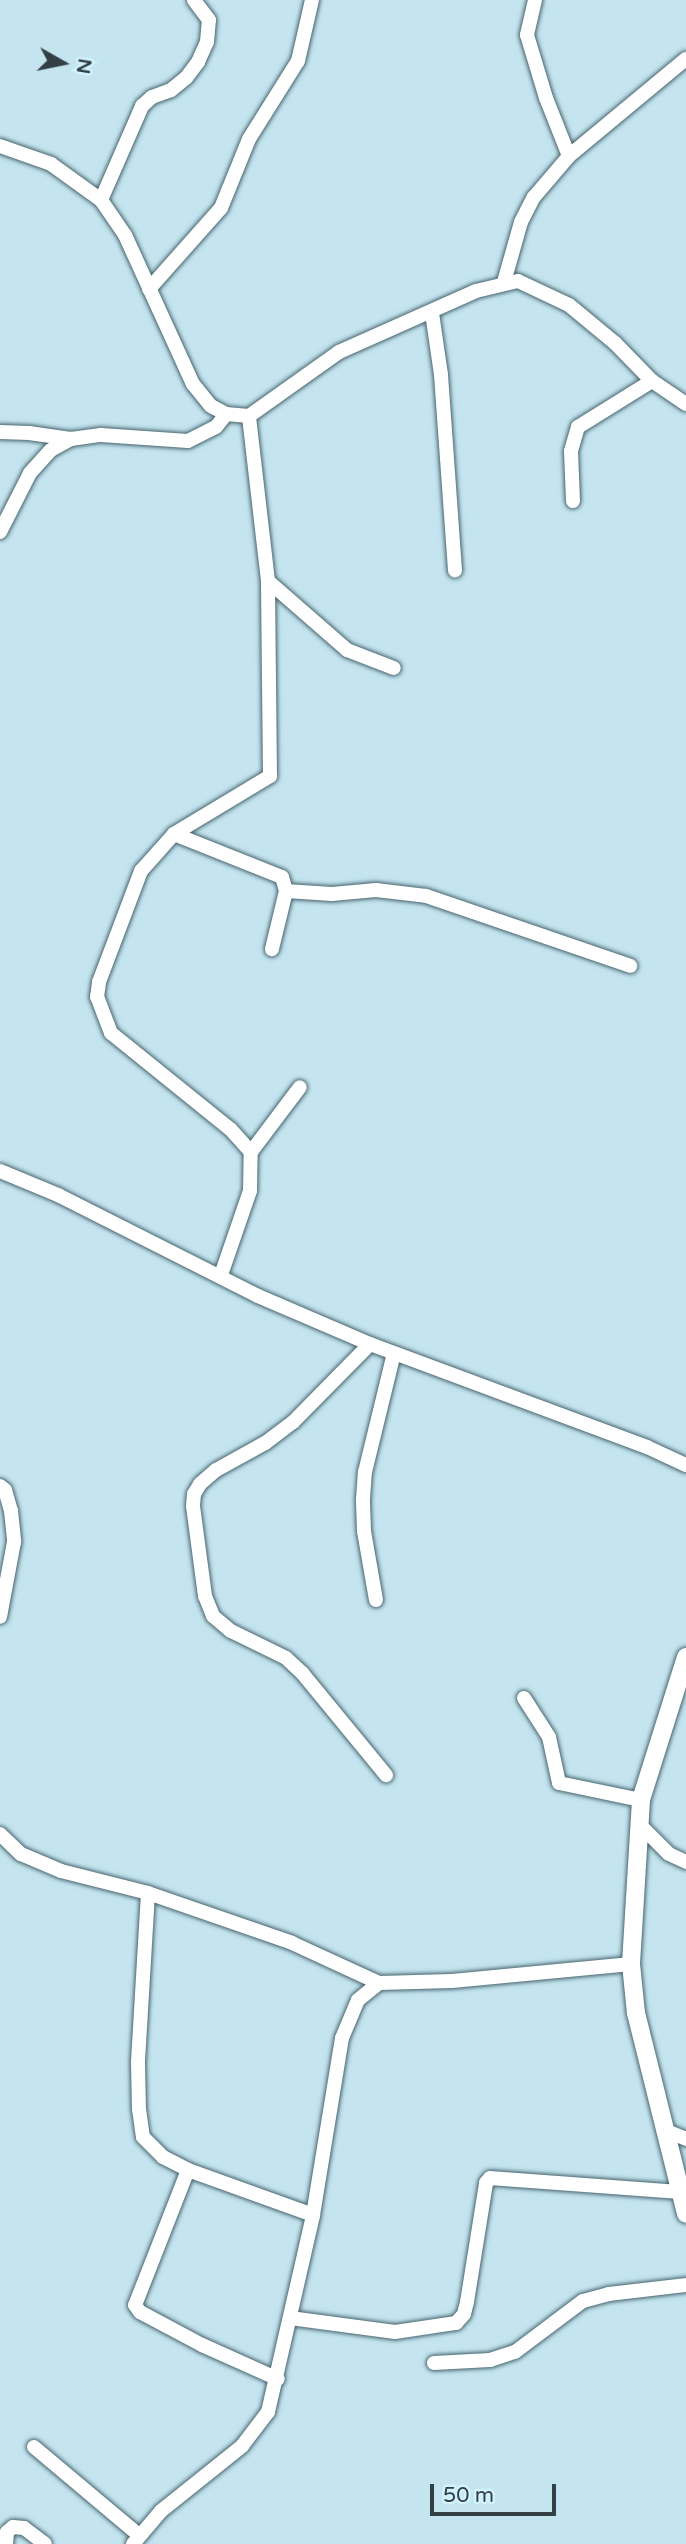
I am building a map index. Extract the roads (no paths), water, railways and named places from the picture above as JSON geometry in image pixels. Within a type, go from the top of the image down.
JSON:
[{"type":"street","points":[[101,200],[142,106],[152,97],[172,90],[198,62],[207,42],[209,20],[194,0]]},
{"type":"street","points":[[149,289],[221,208],[249,139],[298,61],[312,0]]},
{"type":"street","points":[[535,0],[527,35],[546,98],[569,156]]},
{"type":"street","points":[[504,282],[521,222],[534,197],[569,156],[686,59]]},
{"type":"street","points":[[0,146],[51,164],[101,200],[125,235],[193,384],[211,407],[226,414],[249,416],[339,352],[432,313],[476,291],[504,282],[518,281],[569,305],[615,343],[652,381],[686,404]]},
{"type":"street","points":[[432,313],[441,375],[454,571]]},
{"type":"street","points":[[573,501],[571,451],[578,427],[652,381]]},
{"type":"street","points":[[0,432],[71,439],[101,435],[188,441],[216,427],[226,414]]},
{"type":"street","points":[[249,416],[268,581],[270,776],[174,834],[141,871],[99,982],[97,997],[111,1032],[230,1129],[251,1152]]},
{"type":"street","points":[[0,532],[30,473],[51,450],[71,439]]},
{"type":"street","points":[[268,581],[347,650],[394,668]]},
{"type":"street","points":[[174,834],[278,873],[285,883],[286,891],[272,949]]},
{"type":"street","points":[[286,891],[331,894],[376,890],[426,896],[630,966]]},
{"type":"street","points":[[221,1275],[250,1191],[251,1152],[300,1087]]},
{"type":"street","points":[[0,1171],[58,1195],[258,1296],[370,1344],[635,1442],[686,1465]]},
{"type":"street","points":[[370,1344],[293,1422],[265,1443],[216,1470],[200,1483],[194,1494],[193,1506],[205,1596],[213,1616],[231,1631],[286,1658],[303,1674],[386,1775]]},
{"type":"street","points":[[376,1600],[364,1531],[363,1499],[365,1472],[394,1353]]},
{"type":"street","points":[[0,1486],[5,1490],[11,1511],[13,1542],[0,1618]]},
{"type":"street","points":[[290,2318],[395,2332],[456,2323],[464,2314],[467,2302],[486,2183],[490,2178],[684,2204],[636,2013],[631,1964],[641,1800],[686,1657]]},
{"type":"street","points":[[524,1698],[549,1737],[559,1783],[641,1800]]},
{"type":"street","points":[[639,1824],[669,1854],[686,1862]]},
{"type":"street","points":[[0,1835],[21,1854],[61,1871],[148,1893],[292,1943],[379,1983],[452,1981],[631,1964]]},
{"type":"street","points":[[148,1893],[141,1987],[138,2109],[143,2137],[163,2157],[188,2170],[313,2215]]},
{"type":"street","points":[[34,2447],[136,2539],[161,2511],[258,2430],[268,2412],[278,2379],[313,2215],[342,2038],[358,2000],[379,1983]]},
{"type":"street","points":[[664,2130],[686,2139]]},
{"type":"street","points":[[188,2170],[135,2305],[140,2312],[202,2345],[278,2379]]},
{"type":"street","points":[[434,2363],[490,2360],[515,2352],[583,2301],[609,2294],[686,2285]]},
{"type":"street","points":[[6,2544],[7,2532],[13,2527],[24,2528],[46,2544]]}]
